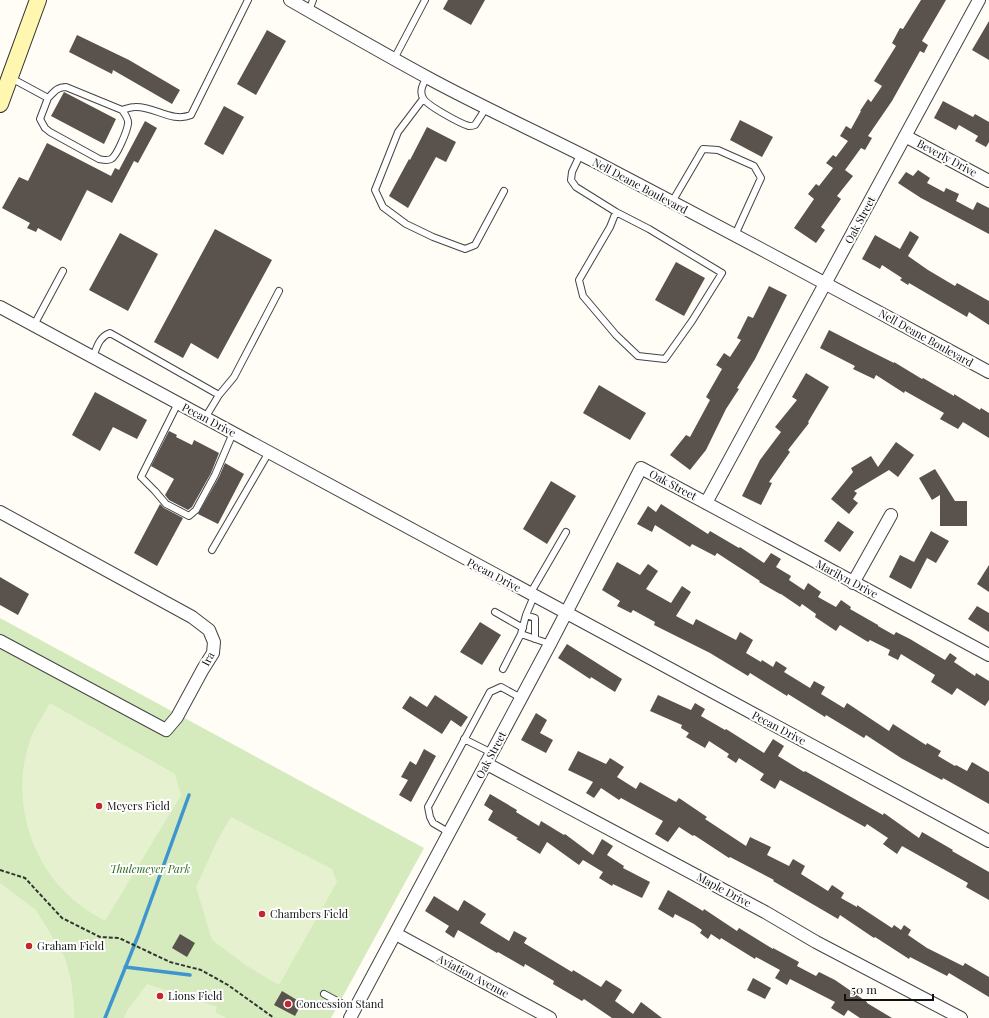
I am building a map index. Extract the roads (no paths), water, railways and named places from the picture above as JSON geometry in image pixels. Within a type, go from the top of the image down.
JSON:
[{"type":"main road","points":[[0,104],[38,0]]},
{"type":"street","name":"Nell Deane Boulevard","points":[[290,0],[311,6],[394,59],[427,77],[735,235],[989,372]]},
{"type":"street","name":"Oak Street","points":[[352,1014],[490,758],[641,468],[706,503],[979,0]]},
{"type":"street","name":"Beverly Drive","points":[[905,136],[989,181]]},
{"type":"street","name":"Pecan Drive","points":[[0,307],[566,614],[989,841]]},
{"type":"street","name":"Marilyn Drive","points":[[706,503],[989,655]]},
{"type":"street","name":"Ira","points":[[0,512],[192,617],[209,630],[214,642],[213,653],[177,717],[166,730],[0,641]]},
{"type":"street","points":[[853,583],[891,515]]},
{"type":"street","name":"Maple Drive","points":[[490,758],[816,942],[961,1018]]},
{"type":"street","name":"Aviation Avenue","points":[[396,934],[550,1018]]},
{"type":"lane","points":[[122,110],[134,107],[154,110],[177,118],[184,118],[191,115],[248,0]]},
{"type":"lane","points":[[394,59],[425,0]]},
{"type":"lane","points":[[10,77],[48,98]]},
{"type":"lane","points":[[427,77],[422,87],[423,98],[426,103],[470,126],[475,125],[478,122],[486,108]]},
{"type":"lane","points":[[66,86],[122,110],[126,115],[128,123],[117,151],[111,159],[105,161],[66,141],[45,128],[40,119],[48,98],[55,90],[66,86]]},
{"type":"lane","points":[[423,98],[398,132],[383,168],[375,190],[383,208],[406,224],[433,237],[465,249],[475,245],[504,191]]},
{"type":"lane","points":[[672,202],[703,149],[718,150],[754,166],[761,178],[735,235]]},
{"type":"lane","points":[[580,155],[572,172],[571,180],[576,187],[616,212],[649,229],[722,273],[692,321],[665,359],[652,359],[638,356],[616,335],[583,296],[579,280],[610,227],[616,212]]},
{"type":"lane","points":[[34,325],[63,271]]},
{"type":"lane","points":[[205,418],[218,395],[234,377],[279,291]]},
{"type":"lane","points":[[92,357],[101,338],[110,333],[209,388],[218,395]]},
{"type":"lane","points":[[178,403],[141,478],[166,504],[189,516],[196,510],[215,475],[233,433]]},
{"type":"lane","points":[[212,550],[269,452]]},
{"type":"lane","points":[[503,669],[522,631],[532,595],[566,532]]},
{"type":"lane","points":[[495,612],[535,639],[550,644]]},
{"type":"lane","points":[[526,615],[535,618],[535,639]]},
{"type":"lane","points":[[450,833],[433,823],[428,807],[490,692],[501,687],[521,698]]},
{"type":"lane","points":[[464,740],[490,758]]},
{"type":"lane","points":[[324,994],[352,1014]]},
{"type":"waterway","points":[[105,1018],[138,936],[189,795]]},
{"type":"waterway","points":[[125,967],[190,975]]},
{"type":"place","name":"Meyers Field","points":[[99,806]]},
{"type":"place","name":"Chambers Field","points":[[262,914]]},
{"type":"place","name":"Graham Field","points":[[29,946]]},
{"type":"place","name":"Lions Field","points":[[160,996]]},
{"type":"place","name":"Concession Stand","points":[[288,1004]]},
{"type":"park label","name":"Thulemeyer Park","points":[[150,869]]}]
